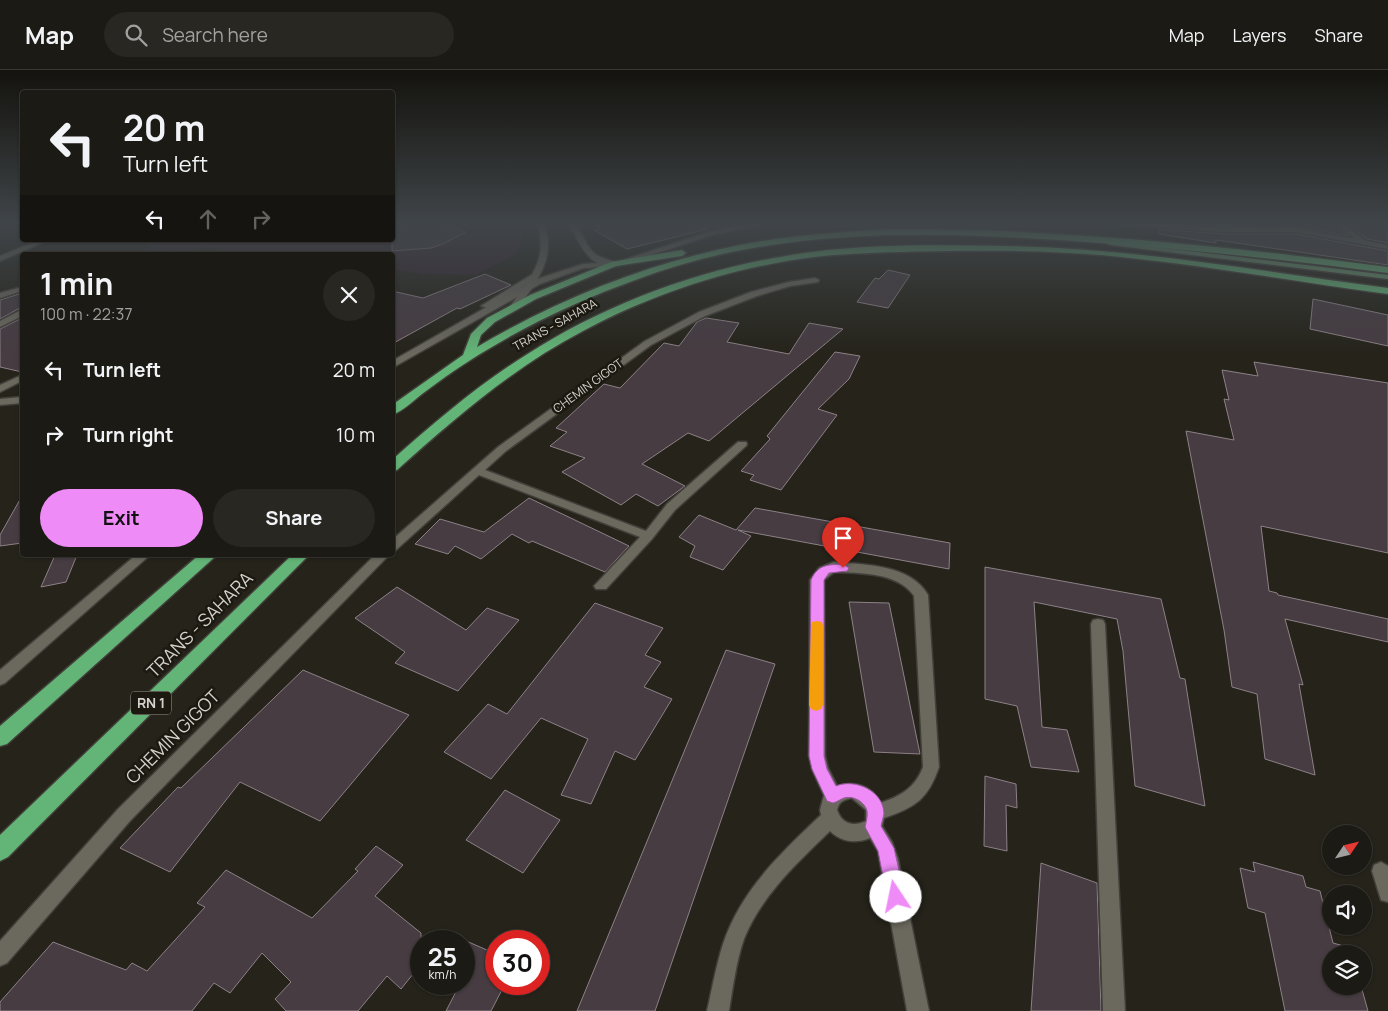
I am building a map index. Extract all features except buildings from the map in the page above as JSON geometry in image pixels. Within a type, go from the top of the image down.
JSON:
[{"type":"highway","points":[[468,356],[476,334],[491,320],[540,294],[609,266]]},
{"type":"highway","name":"TRANS - SAHARA","points":[[395,409],[468,356],[537,319],[610,286],[669,266]]},
{"type":"highway","name":"TRANS - SAHARA","points":[[395,464],[487,386],[580,328],[650,298],[730,271],[755,266]]},
{"type":"highway","name":"TRANS - SAHARA","points":[[1207,266],[1388,291]]},
{"type":"highway","name":"TRANS - SAHARA","points":[[1353,266],[1388,270]]},
{"type":"highway","points":[[0,738],[207,557]]},
{"type":"highway","name":"TRANS - SAHARA","points":[[0,850],[299,557]]},
{"type":"main road","points":[[1236,266],[1388,285]]},
{"type":"main road","name":"TRANS - SAHARA","points":[[1298,266],[1388,277]]},
{"type":"street","points":[[513,308],[529,286],[540,266]]},
{"type":"street","points":[[395,363],[529,286],[584,266]]},
{"type":"street","points":[[485,306],[534,277]]},
{"type":"street","name":"CHEMIN GIGOT","points":[[395,544],[502,449],[648,343],[702,314],[728,304],[789,284],[815,280]]},
{"type":"street","points":[[0,296],[20,290]]},
{"type":"street","points":[[0,324],[20,314]]},
{"type":"street","points":[[0,389],[20,379]]},
{"type":"street","points":[[0,402],[20,400]]},
{"type":"street","points":[[601,586],[648,536],[671,507],[742,444]]},
{"type":"street","points":[[478,471],[648,536]]},
{"type":"street","points":[[0,679],[142,557]]},
{"type":"street","name":"CHEMIN GIGOT","points":[[0,956],[124,815],[381,557]]},
{"type":"street","points":[[833,796],[820,769],[816,749],[818,580],[820,574],[826,569],[834,567],[898,576],[914,584],[921,595],[931,767],[923,786],[908,802],[874,820],[866,832],[856,835],[846,833],[837,827],[830,819],[829,803],[833,796],[842,791],[852,790],[864,794],[872,802],[874,820],[889,860],[918,1011]]},
{"type":"street","points":[[1098,624],[1114,1011]]},
{"type":"street","points":[[718,1011],[736,934],[750,907],[765,884],[830,819]]},
{"type":"street","points":[[1380,871],[1388,893]]},
{"type":"shaded area","points":[[395,266],[493,266],[476,275],[424,274],[395,269]]},
{"type":"slow traffic","points":[[816,705],[817,626]]},
{"type":"route","points":[[843,568],[834,567],[826,569],[820,574],[818,580],[817,756],[820,769],[833,796],[842,791],[852,790],[864,794],[872,802],[876,812],[876,820],[873,827],[886,848],[896,897]]}]
